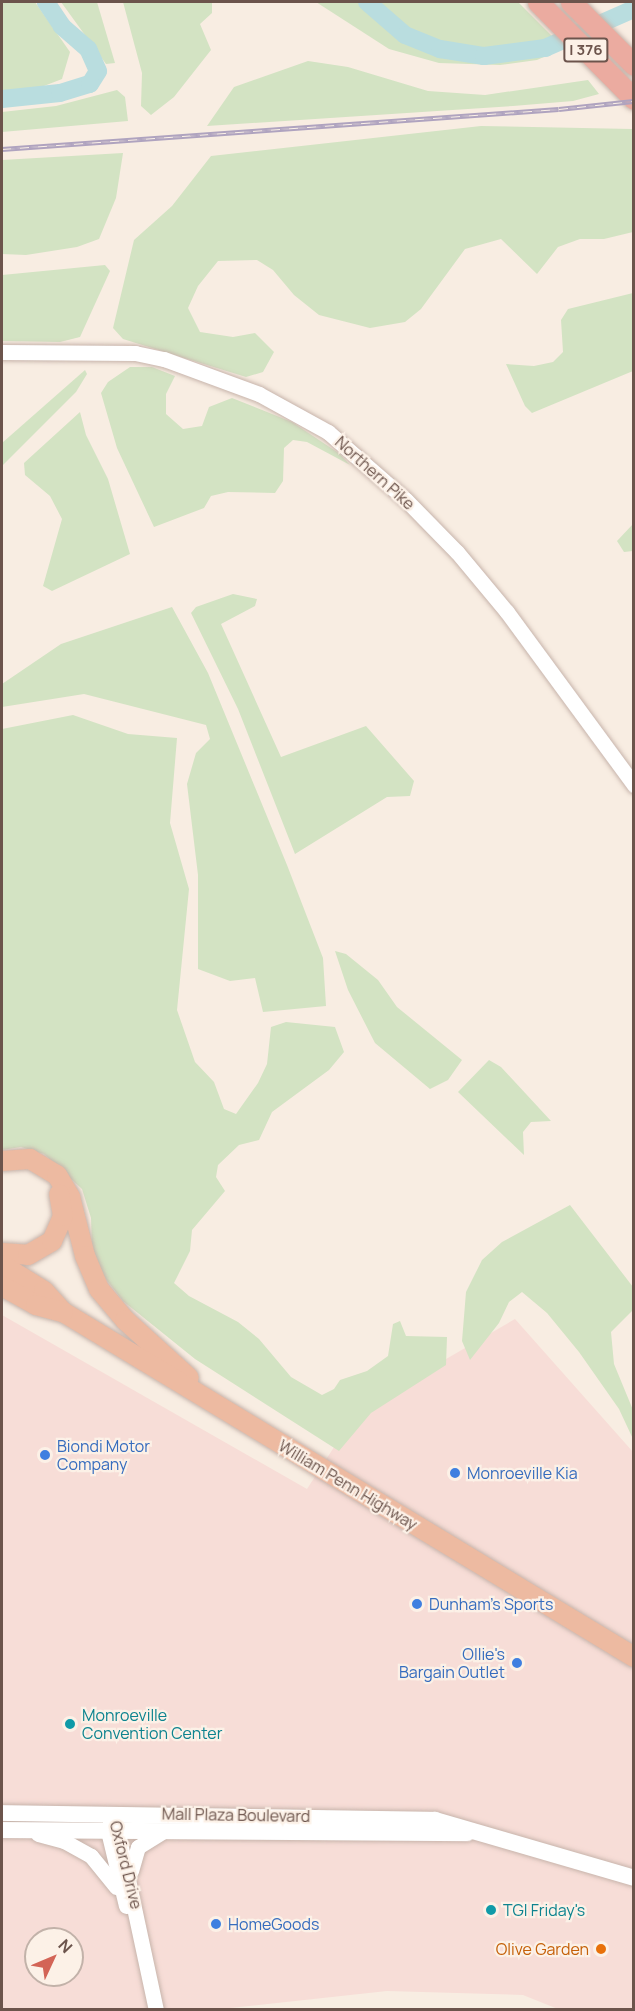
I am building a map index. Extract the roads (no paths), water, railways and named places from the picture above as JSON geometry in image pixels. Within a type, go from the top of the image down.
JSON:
[{"type":"highway","name":"I 376","points":[[538,2],[633,99]]},
{"type":"highway","name":"I 376","points":[[571,2],[633,65]]},
{"type":"highway","points":[[2,1161],[30,1159],[57,1175],[70,1197],[91,1272],[105,1297],[222,1408]]},
{"type":"highway","points":[[2,1171],[24,1168],[44,1176],[57,1191],[63,1211],[57,1232],[43,1248],[28,1255],[2,1253]]},
{"type":"highway","name":"William Penn Highway","points":[[2,1266],[44,1291],[63,1312]]},
{"type":"highway","name":"William Penn Highway","points":[[2,1286],[36,1305],[63,1312],[633,1657]]},
{"type":"highway","points":[[2,1296],[36,1305]]},
{"type":"main road","name":"Mall Plaza Boulevard","points":[[2,1813],[396,1817],[435,1820],[468,1833],[633,1878]]},
{"type":"main road","name":"Mall Plaza Boulevard","points":[[8,1830],[468,1833]]},
{"type":"street","name":"Northern Pike","points":[[2,352],[135,353],[164,359],[259,394],[328,432],[406,500],[457,552],[507,612],[633,785]]},
{"type":"street","name":"Oxford Drive","points":[[113,1814],[113,1831],[129,1916],[146,1963]]},
{"type":"street","points":[[8,1830],[64,1841],[91,1856],[111,1878],[129,1916]]},
{"type":"street","name":"Oxford Drive","points":[[113,1831],[131,1883],[156,2010]]},
{"type":"street","points":[[131,1883],[132,1861],[138,1847],[162,1832]]},
{"type":"waterway","points":[[2,99],[60,93],[90,84],[98,71],[88,49],[62,26],[46,2]]},
{"type":"waterway","points":[[367,2],[405,35],[440,49],[484,56],[545,48],[634,9]]},
{"type":"railway","points":[[2,149],[559,109],[634,101]]},
{"type":"place","name":"Biondi Motor Company","points":[[45,1455]]},
{"type":"place","name":"Monroeville Kia","points":[[455,1473]]},
{"type":"place","name":"Dunham's Sports","points":[[417,1604]]},
{"type":"place","name":"Ollie's Bargain Outlet","points":[[517,1663]]},
{"type":"place","name":"Monroeville Convention Center","points":[[70,1724]]},
{"type":"place","name":"TGI Friday's","points":[[491,1910]]},
{"type":"place","name":"HomeGoods","points":[[216,1924]]},
{"type":"place","name":"Olive Garden","points":[[601,1949]]}]
